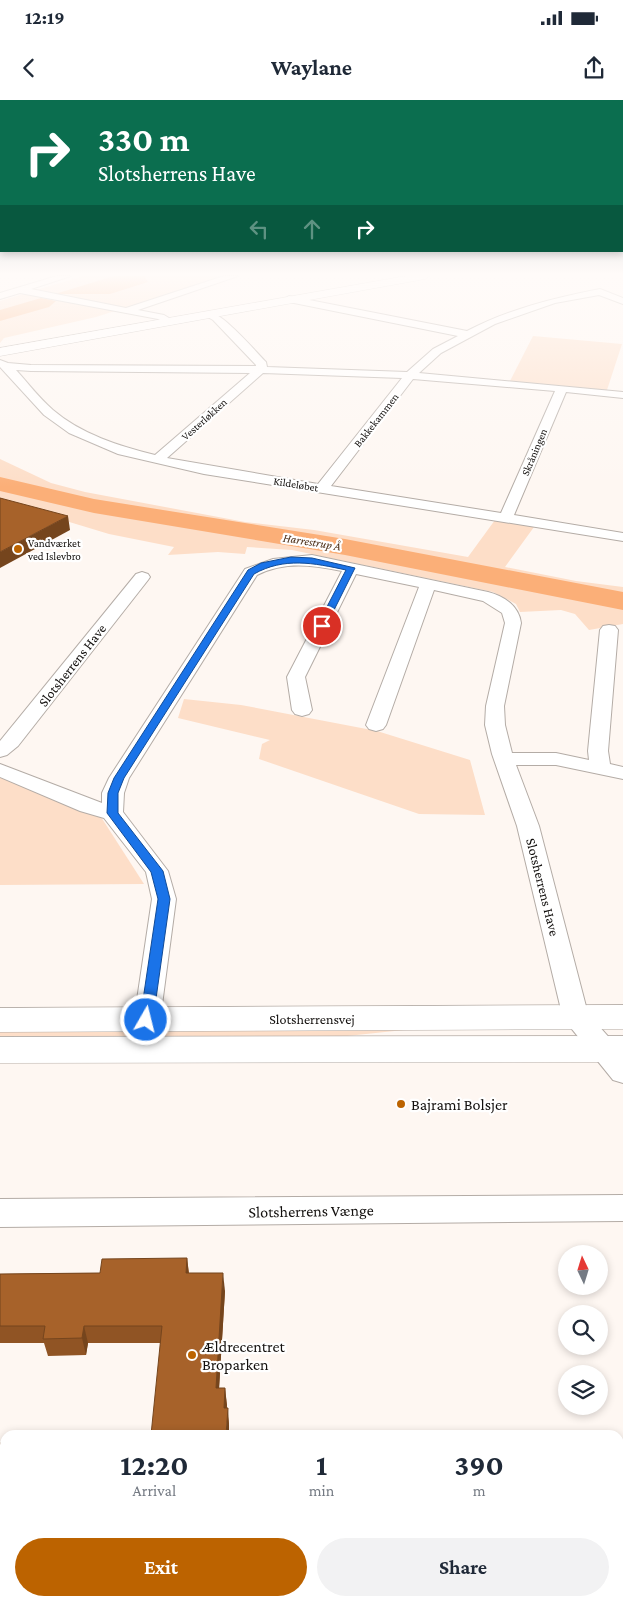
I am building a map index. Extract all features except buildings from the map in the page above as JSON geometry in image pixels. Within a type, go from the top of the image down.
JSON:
[{"type":"street","points":[[0,352],[31,346]]},
{"type":"street","points":[[244,346],[262,364],[260,370]]},
{"type":"street","name":"Bakkekammen","points":[[322,488],[410,375],[445,346]]},
{"type":"street","points":[[3,364],[31,368],[260,370],[410,375],[623,395]]},
{"type":"street","name":"Kildeløbet","points":[[3,364],[48,412],[73,430],[123,451],[204,470],[623,537]]},
{"type":"street","name":"Vesterløkken","points":[[157,460],[260,370]]},
{"type":"street","name":"Skråningen","points":[[506,517],[562,388]]},
{"type":"street","name":"Slotsherrens Have","points":[[112,813],[113,793],[119,778],[251,572],[264,565],[291,560],[312,560],[488,597],[504,605],[512,615],[513,622],[495,706],[494,725],[528,826],[576,1018]]},
{"type":"street","points":[[302,710],[296,677],[351,568]]},
{"type":"street","name":"Slotsherrens Have","points":[[0,751],[11,742],[142,577]]},
{"type":"street","points":[[376,725],[428,584]]},
{"type":"street","points":[[600,768],[598,751],[609,630]]},
{"type":"street","points":[[505,759],[556,759],[623,773]]},
{"type":"street","points":[[0,770],[88,806],[112,813],[157,871],[164,899],[146,1020]]},
{"type":"street","name":"Slotsherrensvej","points":[[0,1020],[623,1017]]},
{"type":"street","points":[[576,1018],[617,1057]]},
{"type":"street","points":[[0,1050],[617,1057]]},
{"type":"street","name":"Slotsherrens Vænge","points":[[0,1213],[623,1208]]},
{"type":"shaded area","points":[[528,346],[621,346],[607,390],[510,381]]},
{"type":"shaded area","points":[[0,459],[51,483],[85,492],[245,522],[314,530],[468,557],[495,520],[534,527],[505,567],[576,581],[623,587],[623,624],[589,630],[575,614],[561,610],[520,612],[516,604],[493,592],[292,550],[247,547],[245,554],[218,552],[168,555],[174,547],[109,534],[0,501]]},
{"type":"shaded area","points":[[184,699],[241,705],[377,731],[470,760],[485,815],[419,814],[259,759],[262,744],[270,740],[178,718]]},
{"type":"shaded area","points":[[0,776],[101,817],[144,884],[0,885]]},
{"type":"shaded area","points":[[405,1025],[404,1030],[347,1036],[0,1036],[0,1026]]},
{"type":"waterway","name":"Harrestrup Å","points":[[0,484],[94,506],[345,547],[623,601]]},
{"type":"place","name":"Vandværket ved Islevbro","points":[[18,549]]},
{"type":"place","name":"Bajrami Bolsjer","points":[[401,1104]]},
{"type":"place","name":"Ældrecentret Broparken","points":[[192,1355]]},
{"type":"route","points":[[146,1020],[164,899],[157,871],[112,813],[113,793],[119,778],[251,572],[264,565],[291,560],[312,560],[351,568],[322,626]]}]
